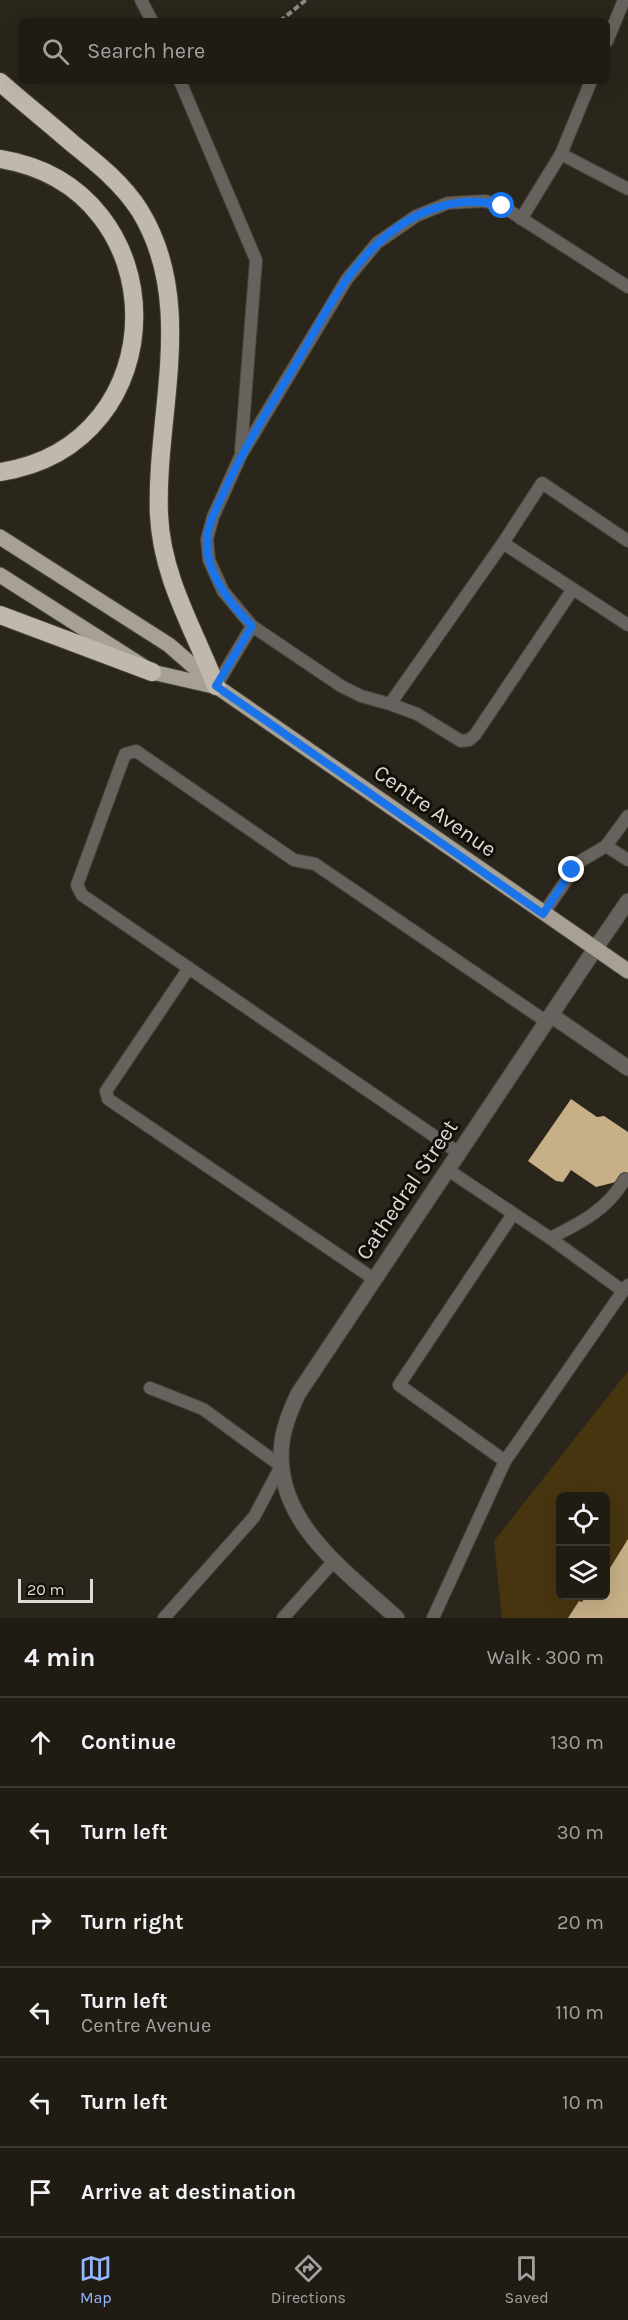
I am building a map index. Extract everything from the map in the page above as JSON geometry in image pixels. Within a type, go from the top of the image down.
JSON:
[{"type":"highway","points":[[0,82],[116,180],[139,209],[156,242],[167,278],[171,315],[160,490],[162,540],[174,590],[184,616],[199,642],[216,686]]},
{"type":"highway","points":[[0,159],[26,165],[54,177],[80,195],[101,217],[117,242],[129,270],[136,315],[133,345],[124,375],[110,402],[91,426],[68,446],[41,460],[0,472]]},
{"type":"highway","points":[[0,615],[152,672]]},
{"type":"main road","name":"Centre Avenue","points":[[0,537],[169,645],[216,686],[628,971]]},
{"type":"main road","name":"Centre Avenue","points":[[0,575],[152,672],[216,686]]},
{"type":"street","name":"Cathedral Street","points":[[397,1618],[310,1536],[291,1504],[281,1466],[286,1423],[298,1394],[628,901]]},
{"type":"street","points":[[549,1018],[628,1068]]},
{"type":"lane","points":[[141,0],[150,18]]},
{"type":"lane","points":[[610,34],[624,0]]},
{"type":"lane","points":[[181,84],[256,260],[241,455]]},
{"type":"lane","points":[[521,219],[561,154],[590,84]]},
{"type":"lane","points":[[561,154],[628,189]]},
{"type":"lane","points":[[573,589],[475,735],[469,740],[461,741],[417,714],[361,696],[341,686],[252,626],[223,591],[209,560],[207,539],[213,516],[241,455],[347,279],[377,243],[416,216],[448,203],[485,201],[502,206],[628,287]]},
{"type":"lane","points":[[390,704],[503,543],[542,483],[628,540]]},
{"type":"lane","points":[[503,543],[628,625]]},
{"type":"lane","points":[[216,686],[252,626]]},
{"type":"lane","points":[[459,1153],[82,895],[77,885],[125,754],[136,751],[294,860],[315,864],[549,1018]]},
{"type":"lane","points":[[543,914],[579,862],[606,846],[628,816]]},
{"type":"lane","points":[[606,846],[628,860]]},
{"type":"lane","points":[[189,968],[105,1091],[108,1099],[374,1279]]},
{"type":"lane","points":[[433,1618],[505,1461],[625,1288],[447,1170]]},
{"type":"lane","points":[[550,1238],[594,1215],[619,1190],[626,1179]]},
{"type":"lane","points":[[505,1461],[399,1385],[513,1214]]},
{"type":"lane","points":[[150,1388],[203,1409],[281,1466],[254,1517],[164,1618]]},
{"type":"lane","points":[[284,1618],[334,1561]]},
{"type":"path","points":[[284,18],[306,0]]},
{"type":"shaded area","points":[[628,1371],[628,1618],[502,1618],[494,1541]]},
{"type":"building","points":[[571,1099],[597,1117],[604,1116],[628,1132],[628,1179],[596,1187],[571,1170],[563,1182],[556,1181],[528,1161]]},
{"type":"building","points":[[628,1539],[628,1618],[568,1618],[579,1601],[610,1600],[610,1568]]},
{"type":"route","points":[[502,206],[485,201],[448,203],[416,216],[377,243],[347,279],[241,455],[213,516],[207,539],[209,560],[223,591],[252,626],[216,686],[543,914],[572,870]]}]
